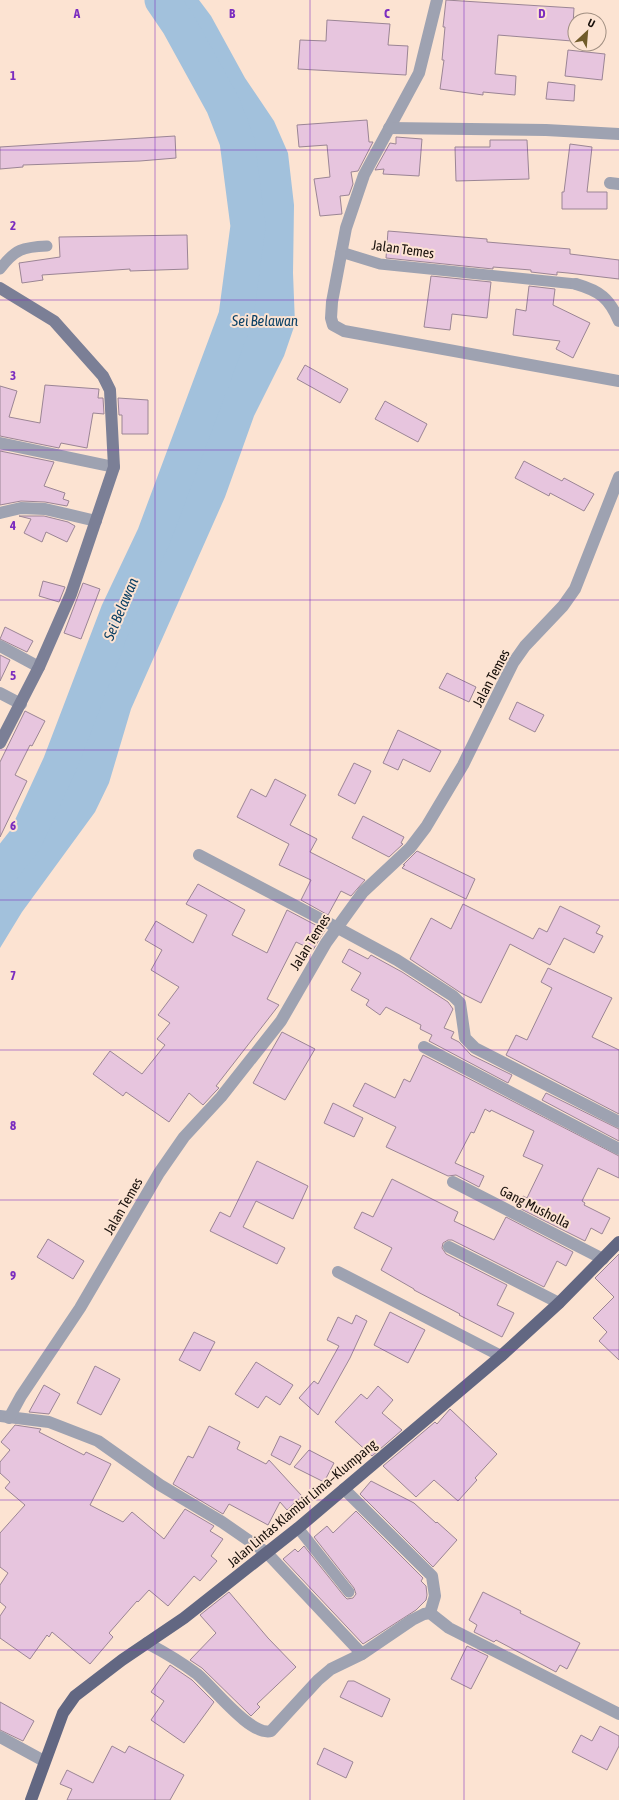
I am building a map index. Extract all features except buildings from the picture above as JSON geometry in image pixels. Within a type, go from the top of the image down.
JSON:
[{"type":"main road","name":"Jalan Lintas Klambir Lima–Klumpang","points":[[31,1800],[44,1761],[63,1713],[75,1696],[147,1643],[184,1618],[298,1528],[500,1356],[559,1303],[619,1242]]},
{"type":"street","points":[[437,0],[419,73],[364,175],[346,228],[331,318],[333,325],[344,331],[619,381]]},
{"type":"street","points":[[389,128],[546,130],[619,134]]},
{"type":"street","name":"Jalan Temes","points":[[576,284],[602,294],[610,304],[619,321]]},
{"type":"street","points":[[0,288],[54,321],[103,376],[110,390],[114,467],[71,594],[39,667],[0,743]]},
{"type":"street","points":[[0,443],[114,467]]},
{"type":"street","name":"Jalan Temes","points":[[5,1417],[21,1396],[80,1308],[159,1173],[184,1137],[222,1097],[281,1021],[336,927],[363,892],[410,848],[426,827],[463,765],[513,664],[526,646],[563,606],[575,589],[616,492],[619,477]]},
{"type":"street","points":[[0,513],[21,508],[45,509],[96,521]]},
{"type":"street","points":[[0,646],[39,667]]},
{"type":"street","points":[[0,693],[21,704]]},
{"type":"street","points":[[199,854],[397,960],[453,996],[460,1003],[465,1038],[475,1048],[619,1122]]},
{"type":"street","points":[[424,1047],[619,1149]]},
{"type":"street","name":"Gang Musholla","points":[[453,1182],[602,1259]]},
{"type":"street","points":[[449,1247],[559,1303]]},
{"type":"street","points":[[338,1272],[500,1356]]},
{"type":"street","points":[[5,1417],[49,1422],[98,1441],[160,1485],[222,1522],[267,1553],[362,1654]]},
{"type":"street","points":[[344,1489],[432,1576],[435,1596],[430,1614]]},
{"type":"street","points":[[147,1643],[167,1654],[193,1672],[228,1707],[255,1726],[271,1732],[318,1680],[331,1669],[362,1654],[412,1620],[424,1614],[430,1614],[449,1628],[619,1714]]},
{"type":"street","points":[[0,1737],[44,1761]]},
{"type":"lane","points":[[0,269],[17,252],[26,247],[47,246]]},
{"type":"lane","name":"Jalan Temes","points":[[341,252],[380,264],[576,284]]},
{"type":"lane","points":[[298,1528],[349,1592]]},
{"type":"water","name":"Sei Belawan","points":[[169,0],[199,0],[211,16],[245,78],[274,121],[288,153],[294,205],[293,273],[295,324],[284,356],[254,416],[225,497],[131,709],[109,783],[95,812],[22,912],[0,948],[0,859],[83,724],[137,609],[200,419],[227,352],[241,302],[250,251],[249,181],[242,129],[215,69]]},
{"type":"waterway","name":"Sei Belawan","points":[[0,872],[25,840],[60,764],[118,612],[154,536],[236,316],[248,226],[237,141],[223,105],[179,25],[162,0]]}]
